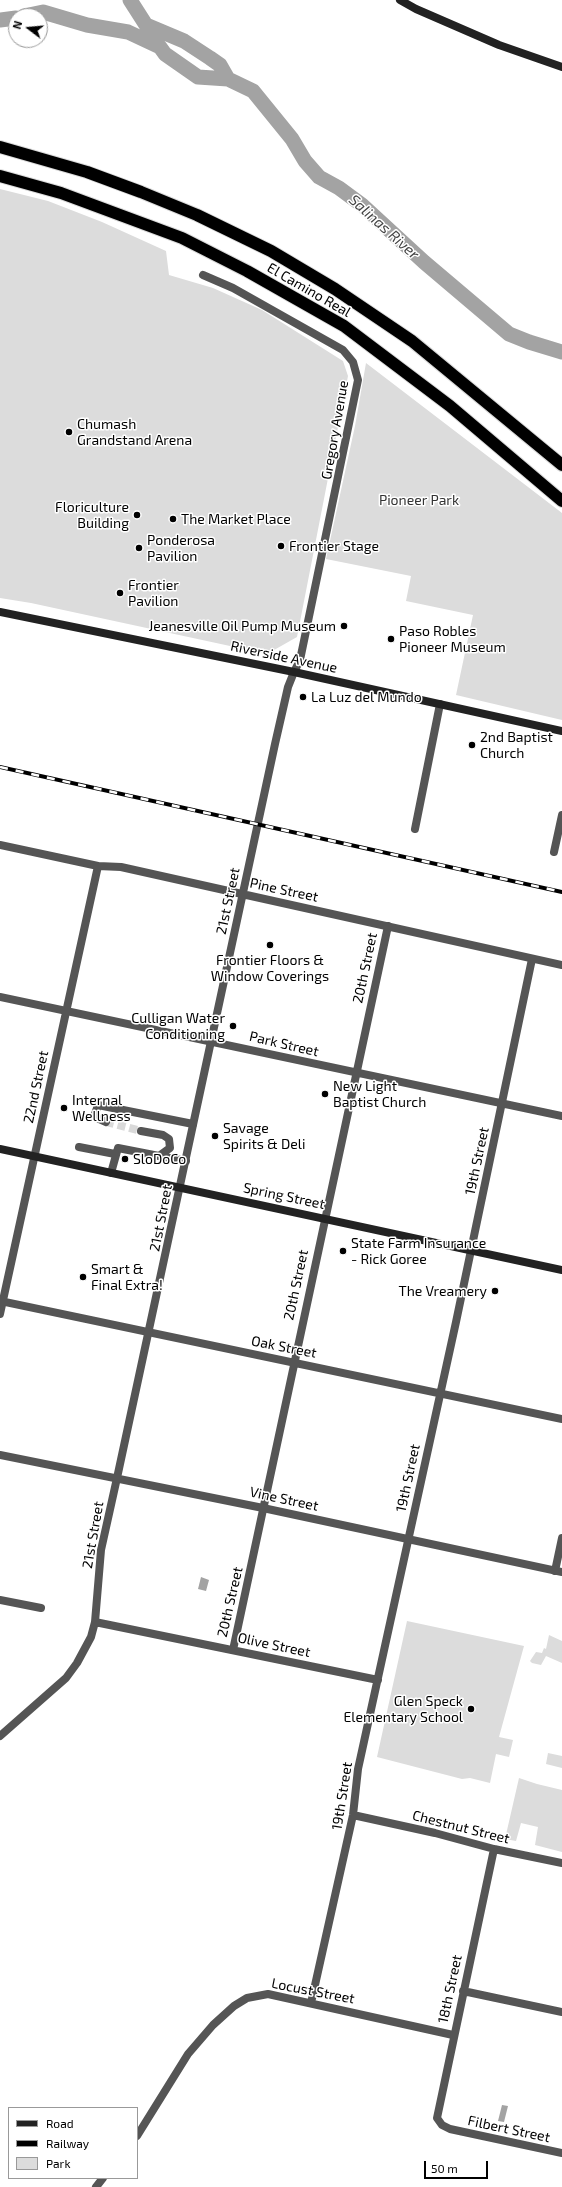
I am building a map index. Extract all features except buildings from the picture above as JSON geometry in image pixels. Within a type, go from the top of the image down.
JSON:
[{"type":"highway","name":"El Camino Real","points":[[0,147],[88,172],[141,192],[197,215],[271,251],[335,289],[412,341],[562,465]]},
{"type":"highway","name":"El Camino Real","points":[[0,176],[61,193],[182,238],[247,271],[344,326],[450,406],[562,501]]},
{"type":"main road","points":[[400,0],[416,9],[499,44],[562,67]]},
{"type":"main road","name":"Riverside Avenue","points":[[0,612],[294,672],[562,731]]},
{"type":"main road","name":"Spring Street","points":[[0,1149],[562,1270]]},
{"type":"street","name":"Gregory Avenue","points":[[203,275],[233,288],[295,321],[343,350],[353,362],[358,380],[300,660],[294,672]]},
{"type":"street","name":"21st Street","points":[[0,1736],[66,1678],[84,1651],[95,1622],[101,1550],[186,1161],[274,744],[288,687],[294,672]]},
{"type":"street","points":[[415,829],[440,704]]},
{"type":"street","points":[[554,852],[562,815]]},
{"type":"street","name":"Pine Street","points":[[0,845],[98,866],[121,866],[562,965]]},
{"type":"street","name":"22nd Street","points":[[0,1314],[1,1301],[98,866]]},
{"type":"street","name":"20th Street","points":[[233,1650],[324,1218],[388,926]]},
{"type":"street","name":"19th Street","points":[[311,2003],[354,1815],[358,1769],[471,1250],[532,959]]},
{"type":"street","name":"Park Street","points":[[0,996],[562,1116]]},
{"type":"street","points":[[106,1122],[97,1118],[95,1114],[98,1105],[193,1124]]},
{"type":"street","points":[[141,1131],[163,1135],[169,1139],[170,1148],[160,1156]]},
{"type":"street","points":[[79,1147],[115,1154]]},
{"type":"street","points":[[111,1173],[115,1154],[118,1148],[186,1161]]},
{"type":"street","name":"Oak Street","points":[[1,1301],[562,1419]]},
{"type":"street","name":"Vine Street","points":[[0,1455],[263,1508],[559,1571]]},
{"type":"street","points":[[559,1571],[562,1538]]},
{"type":"street","points":[[0,1600],[41,1608]]},
{"type":"street","name":"Olive Street","points":[[95,1622],[378,1680]]},
{"type":"street","name":"Chestnut Street","points":[[354,1815],[435,1833],[494,1849],[562,1863]]},
{"type":"street","name":"18th Street","points":[[450,2129],[442,2126],[437,2118],[494,1849]]},
{"type":"street","points":[[463,1991],[562,2012]]},
{"type":"street","name":"Locust Street","points":[[138,2134],[188,2054],[213,2025],[234,2006],[247,1998],[268,1994],[454,2035]]},
{"type":"street","name":"Filbert Street","points":[[450,2129],[562,2154]]},
{"type":"street","points":[[96,2187],[102,2179]]},
{"type":"green space","points":[[0,189],[48,201],[102,222],[166,251],[169,275],[213,288],[262,310],[343,361],[348,376],[297,637],[267,654],[31,603],[0,598]]},
{"type":"green space","name":"Pioneer Park","points":[[366,363],[562,513],[562,720],[456,695],[473,615],[406,601],[411,576],[326,559],[355,426]]},
{"type":"green space","points":[[407,1621],[524,1646],[499,1737],[513,1740],[509,1757],[496,1754],[490,1783],[470,1778],[462,1779],[377,1757]]},
{"type":"green space","points":[[549,1635],[562,1641],[562,1663],[546,1656],[541,1665],[532,1663],[530,1661],[536,1652],[542,1653],[544,1648],[546,1649]]},
{"type":"green space","points":[[548,1753],[562,1756],[562,1768],[546,1764]]},
{"type":"green space","points":[[519,1778],[562,1790],[562,1852],[535,1845],[538,1827],[521,1823],[516,1841],[505,1839]]},
{"type":"shaded area","points":[[201,1577],[209,1580],[206,1591],[198,1589]]},
{"type":"shaded area","points":[[502,2105],[508,2106],[504,2122],[498,2121]]},
{"type":"waterway","name":"Salinas River","points":[[130,0],[146,25],[184,41],[210,58],[220,65],[228,79]]},
{"type":"waterway","name":"Salinas River","points":[[48,13],[87,25],[128,32],[160,47],[165,54],[198,77],[228,79],[253,91],[292,139],[305,161],[319,177],[339,188],[362,205],[424,262],[509,334],[562,352]]},
{"type":"waterway","name":"Salinas River","points":[[0,20],[8,19]]},
{"type":"tunnel","points":[[106,1122],[141,1131]]},
{"type":"railway","points":[[0,767],[562,892]]},
{"type":"place","name":"Chumash Grandstand Arena","points":[[69,432]]},
{"type":"place","name":"Floriculture Building","points":[[137,515]]},
{"type":"place","name":"The Market Place","points":[[173,519]]},
{"type":"place","name":"Frontier Stage","points":[[281,546]]},
{"type":"place","name":"Ponderosa Pavilion","points":[[139,548]]},
{"type":"place","name":"Frontier Pavilion","points":[[120,593]]},
{"type":"place","name":"Jeanesville Oil Pump Museum","points":[[344,626]]},
{"type":"place","name":"Paso Robles Pioneer Museum","points":[[391,639]]},
{"type":"place","name":"La Luz del Mundo","points":[[303,697]]},
{"type":"place","name":"2nd Baptist Church","points":[[472,745]]},
{"type":"place","name":"Frontier Floors & Window Coverings","points":[[270,945]]},
{"type":"place","name":"Culligan Water Conditioning","points":[[233,1026]]},
{"type":"place","name":"New Light Baptist Church","points":[[325,1094]]},
{"type":"place","name":"Internal Wellness","points":[[64,1108]]},
{"type":"place","name":"Savage Spirits & Deli","points":[[215,1136]]},
{"type":"place","name":"SloDoCo","points":[[125,1159]]},
{"type":"place","name":"State Farm Insurance - Rick Goree","points":[[343,1251]]},
{"type":"place","name":"Smart & Final Extra!","points":[[83,1277]]},
{"type":"place","name":"The Vreamery","points":[[495,1291]]},
{"type":"place","name":"Glen Speck Elementary School","points":[[471,1709]]}]
